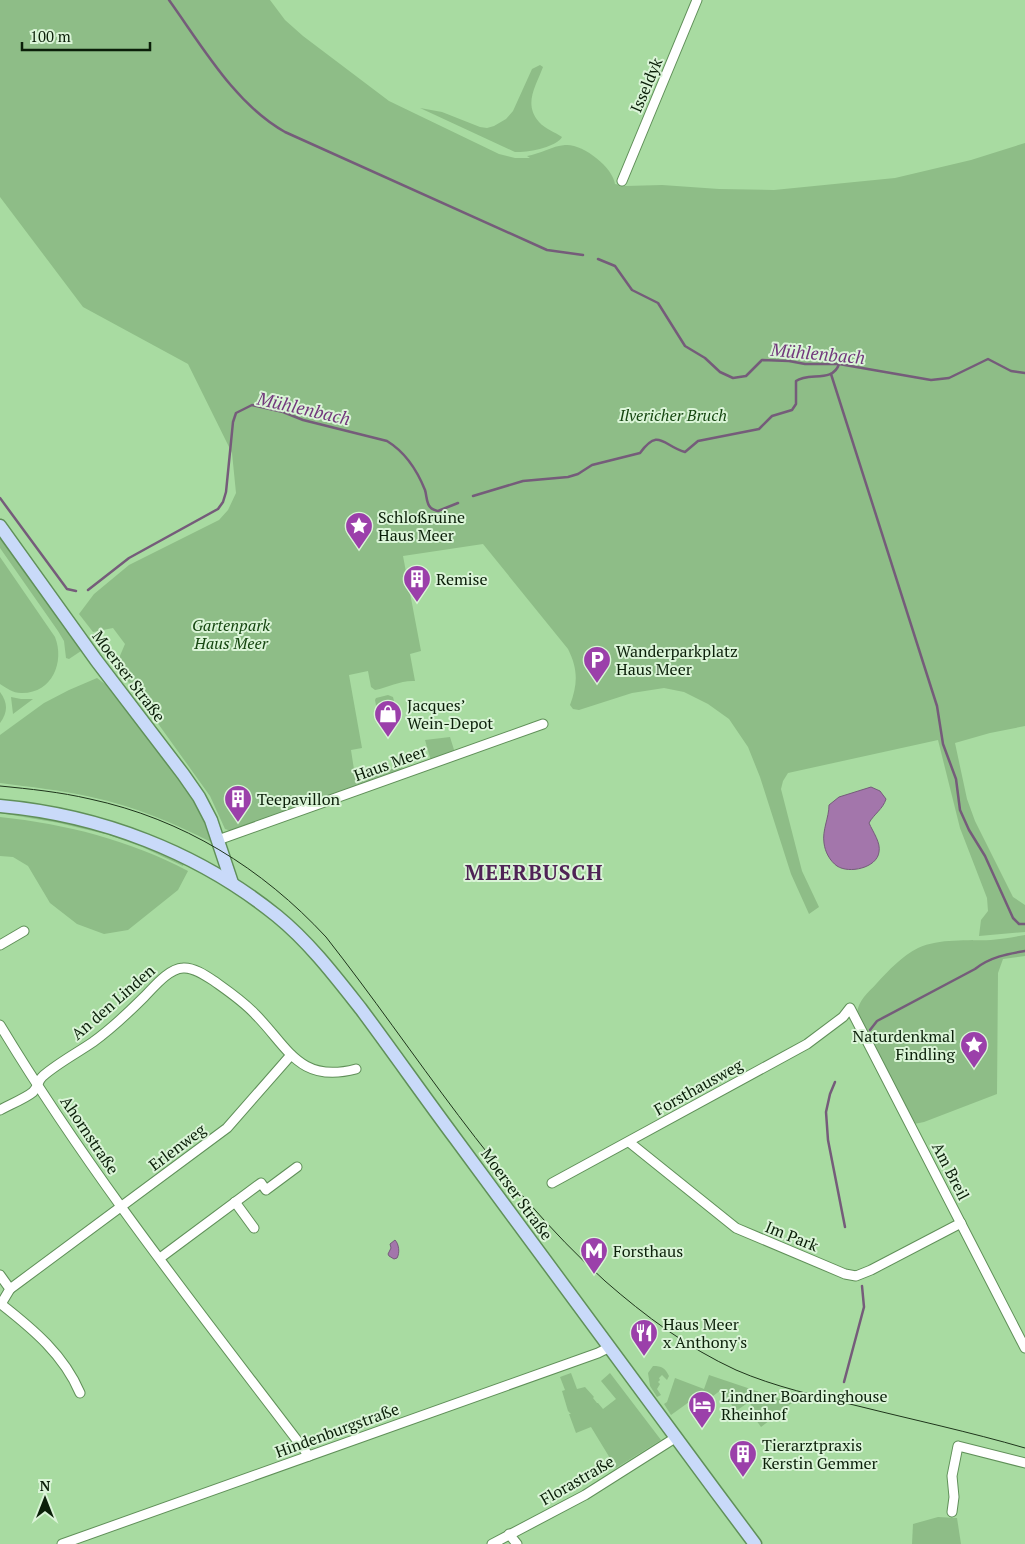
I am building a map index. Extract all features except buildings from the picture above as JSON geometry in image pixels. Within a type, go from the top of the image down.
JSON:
[{"type":"main road","name":"Moerser Straße","points":[[0,526],[96,660],[189,782],[205,808],[220,845],[232,883]]},
{"type":"main road","name":"Moerser Straße","points":[[0,806],[30,809],[102,824],[148,840],[232,883],[278,917],[299,936],[331,971],[388,1046],[519,1223],[608,1348],[755,1544]]},
{"type":"main road","points":[[199,865],[208,862],[218,855],[220,845]]},
{"type":"street","name":"Isseldyk","points":[[622,181],[697,0]]},
{"type":"street","name":"Haus Meer","points":[[220,845],[543,724]]},
{"type":"street","points":[[0,945],[24,930]]},
{"type":"street","name":"An den Linden","points":[[0,1110],[33,1092],[41,1077],[94,1040],[136,1005],[165,977],[182,968],[191,969],[232,994],[255,1013],[291,1055]]},
{"type":"street","name":"Forsthausweg","points":[[552,1183],[807,1044],[843,1017],[850,1008]]},
{"type":"street","name":"Am Breil","points":[[850,1008],[1025,1348]]},
{"type":"street","name":"Ahornstraße","points":[[0,1025],[30,1075],[122,1207],[309,1456]]},
{"type":"street","points":[[291,1055],[302,1065],[313,1070],[343,1072],[356,1069]]},
{"type":"street","name":"Erlenweg","points":[[10,1289],[227,1128],[291,1055]]},
{"type":"street","name":"Im Park","points":[[629,1142],[736,1228],[845,1274],[856,1276],[871,1270],[961,1223]]},
{"type":"street","points":[[160,1258],[261,1183],[266,1190],[297,1167]]},
{"type":"street","points":[[235,1202],[254,1228]]},
{"type":"street","points":[[0,1275],[10,1289],[1,1304],[28,1325],[52,1348],[75,1382],[80,1393]]},
{"type":"street","name":"Hindenburgstraße","points":[[62,1544],[77,1542],[608,1348]]},
{"type":"street","name":"Florastraße","points":[[492,1544],[586,1495],[675,1438]]},
{"type":"street","points":[[952,1512],[954,1497],[952,1476],[958,1446],[1025,1462]]},
{"type":"street","points":[[509,1534],[517,1544]]},
{"type":"green space","name":"Ilvericher Bruch","points":[[0,0],[270,0],[285,20],[303,36],[389,101],[499,154],[515,158],[530,158],[527,156],[551,148],[572,145],[596,157],[609,170],[615,184],[626,186],[662,185],[774,190],[895,178],[971,160],[1025,143],[1025,726],[955,743],[967,799],[975,821],[1013,897],[1025,905],[1025,932],[979,936],[981,920],[988,911],[987,898],[960,828],[938,740],[788,773],[781,789],[802,871],[819,907],[809,914],[791,874],[760,777],[748,747],[729,719],[708,704],[684,692],[664,688],[632,693],[579,710],[573,709],[570,705],[576,677],[574,663],[568,649],[483,544],[403,556],[421,651],[410,654],[415,681],[375,690],[371,687],[368,671],[349,675],[362,748],[351,750],[355,776],[402,767],[405,773],[234,832],[225,829],[210,796],[116,665],[125,644],[113,628],[93,632],[79,614],[94,594],[129,565],[219,520],[228,510],[236,493],[232,453],[188,364],[83,307],[0,197]]},
{"type":"green space","points":[[540,65],[543,67],[532,95],[532,108],[534,115],[541,124],[562,137],[554,144],[534,150],[515,152],[420,108],[442,112],[480,127],[494,126],[506,119],[513,111],[532,69]]},
{"type":"green space","points":[[0,536],[81,651],[69,659],[66,658],[64,641],[58,631],[0,548]]},
{"type":"green space","points":[[0,557],[55,637],[58,647],[57,666],[53,675],[41,688],[32,692],[15,692],[0,684]]},
{"type":"green space","points":[[97,678],[105,684],[179,778],[203,815],[213,843],[154,816],[123,805],[68,792],[0,783],[0,735],[44,703]]},
{"type":"green space","points":[[0,692],[6,708],[0,723]]},
{"type":"green space","points":[[388,695],[393,697],[399,721],[381,724],[375,700],[376,698]]},
{"type":"green space","points":[[11,697],[21,699],[33,699],[13,714]]},
{"type":"green space","points":[[450,737],[455,753],[431,761],[425,740]]},
{"type":"green space","points":[[0,811],[28,814],[106,831],[105,834],[59,823],[0,813]]},
{"type":"green space","points":[[0,817],[49,824],[97,835],[143,850],[188,871],[178,890],[128,930],[104,934],[77,924],[50,903],[28,866],[13,857],[0,856]]},
{"type":"green space","points":[[110,833],[184,864],[183,866],[142,847],[109,835]]},
{"type":"green space","points":[[1025,935],[1025,956],[1003,959],[998,973],[997,1094],[924,1122],[914,1124],[857,1014],[861,1001],[896,964],[918,948],[944,941],[991,940]]},
{"type":"green space","points":[[653,1366],[663,1368],[669,1376],[667,1380],[662,1375],[659,1378],[658,1382],[660,1384],[657,1389],[661,1395],[657,1397],[650,1386],[648,1373]]},
{"type":"green space","points":[[571,1373],[577,1389],[585,1387],[603,1409],[616,1399],[601,1381],[610,1373],[661,1440],[616,1468],[591,1427],[576,1433],[562,1391],[565,1390],[560,1377]]},
{"type":"green space","points":[[709,1375],[792,1403],[761,1427],[756,1420],[760,1417],[749,1402],[736,1411],[721,1390],[705,1402],[707,1405],[704,1407],[696,1397],[671,1415],[664,1404],[667,1402],[675,1378],[704,1389]]},
{"type":"green space","points":[[938,1517],[957,1518],[961,1544],[912,1544],[913,1524]]},
{"type":"shaded area","points":[[871,787],[880,791],[886,799],[883,806],[869,823],[879,845],[877,858],[868,866],[862,868],[842,868],[832,862],[825,846],[824,833],[829,805],[839,797]]},
{"type":"shaded area","points":[[395,1240],[399,1251],[397,1258],[394,1259],[388,1254],[391,1248],[390,1244]]},
{"type":"waterway","points":[[169,0],[207,55],[235,90],[250,106],[285,132],[547,250],[583,255]]},
{"type":"waterway","name":"Mühlenbach","points":[[598,259],[615,266],[632,290],[658,303],[685,346],[705,358],[720,372],[733,378],[746,376],[762,360],[789,361],[805,364],[839,364],[931,380],[949,378],[988,359],[1011,371],[1025,373]]},
{"type":"waterway","points":[[473,496],[523,481],[568,477],[578,474],[592,465],[640,453],[652,441],[661,441],[685,452],[698,441],[759,429],[772,416],[792,410],[796,404],[796,381],[801,378],[832,373],[839,364]]},
{"type":"waterway","points":[[831,374],[937,706],[943,744],[956,779],[960,810],[969,830],[985,856],[1013,918],[1019,924],[1025,924]]},
{"type":"waterway","name":"Mühlenbach","points":[[88,590],[129,558],[218,509],[223,502],[226,492],[233,422],[236,413],[252,405],[387,441],[405,456],[418,475],[425,490],[427,502],[431,508],[438,511],[458,503]]},
{"type":"waterway","points":[[0,498],[67,589],[76,591]]},
{"type":"waterway","points":[[870,1030],[877,1021],[987,962],[1005,955],[1025,951]]},
{"type":"waterway","points":[[835,1082],[826,1112],[828,1140],[845,1227]]},
{"type":"waterway","points":[[844,1382],[864,1307],[862,1286]]},
{"type":"tram line","points":[[0,786],[79,797],[124,808],[157,819],[189,833],[219,850],[248,868],[275,889],[326,937],[492,1159],[565,1243],[636,1307],[701,1352],[736,1370],[781,1386],[1025,1448]]},
{"type":"place","name":"Schloßruine Haus Meer","points":[[359,550]]},
{"type":"place","name":"Remise","points":[[417,603]]},
{"type":"place","name":"Wanderparkplatz Haus Meer","points":[[597,684]]},
{"type":"place","name":"Jacques’ Wein-Depot","points":[[388,738]]},
{"type":"place","name":"Teepavillon","points":[[238,823]]},
{"type":"place","name":"Naturdenkmal Findling","points":[[974,1069]]},
{"type":"place","name":"Forsthaus","points":[[594,1275]]},
{"type":"place","name":"Haus Meer x Anthony's","points":[[644,1357]]},
{"type":"place","name":"Lindner Boardinghouse Rheinhof","points":[[702,1429]]},
{"type":"place","name":"Tierarztpraxis Kerstin Gemmer","points":[[743,1478]]},
{"type":"district","name":"MEERBUSCH","points":[[534,872]]},
{"type":"park label","name":"Gartenpark Haus Meer","points":[[231,634]]}]
